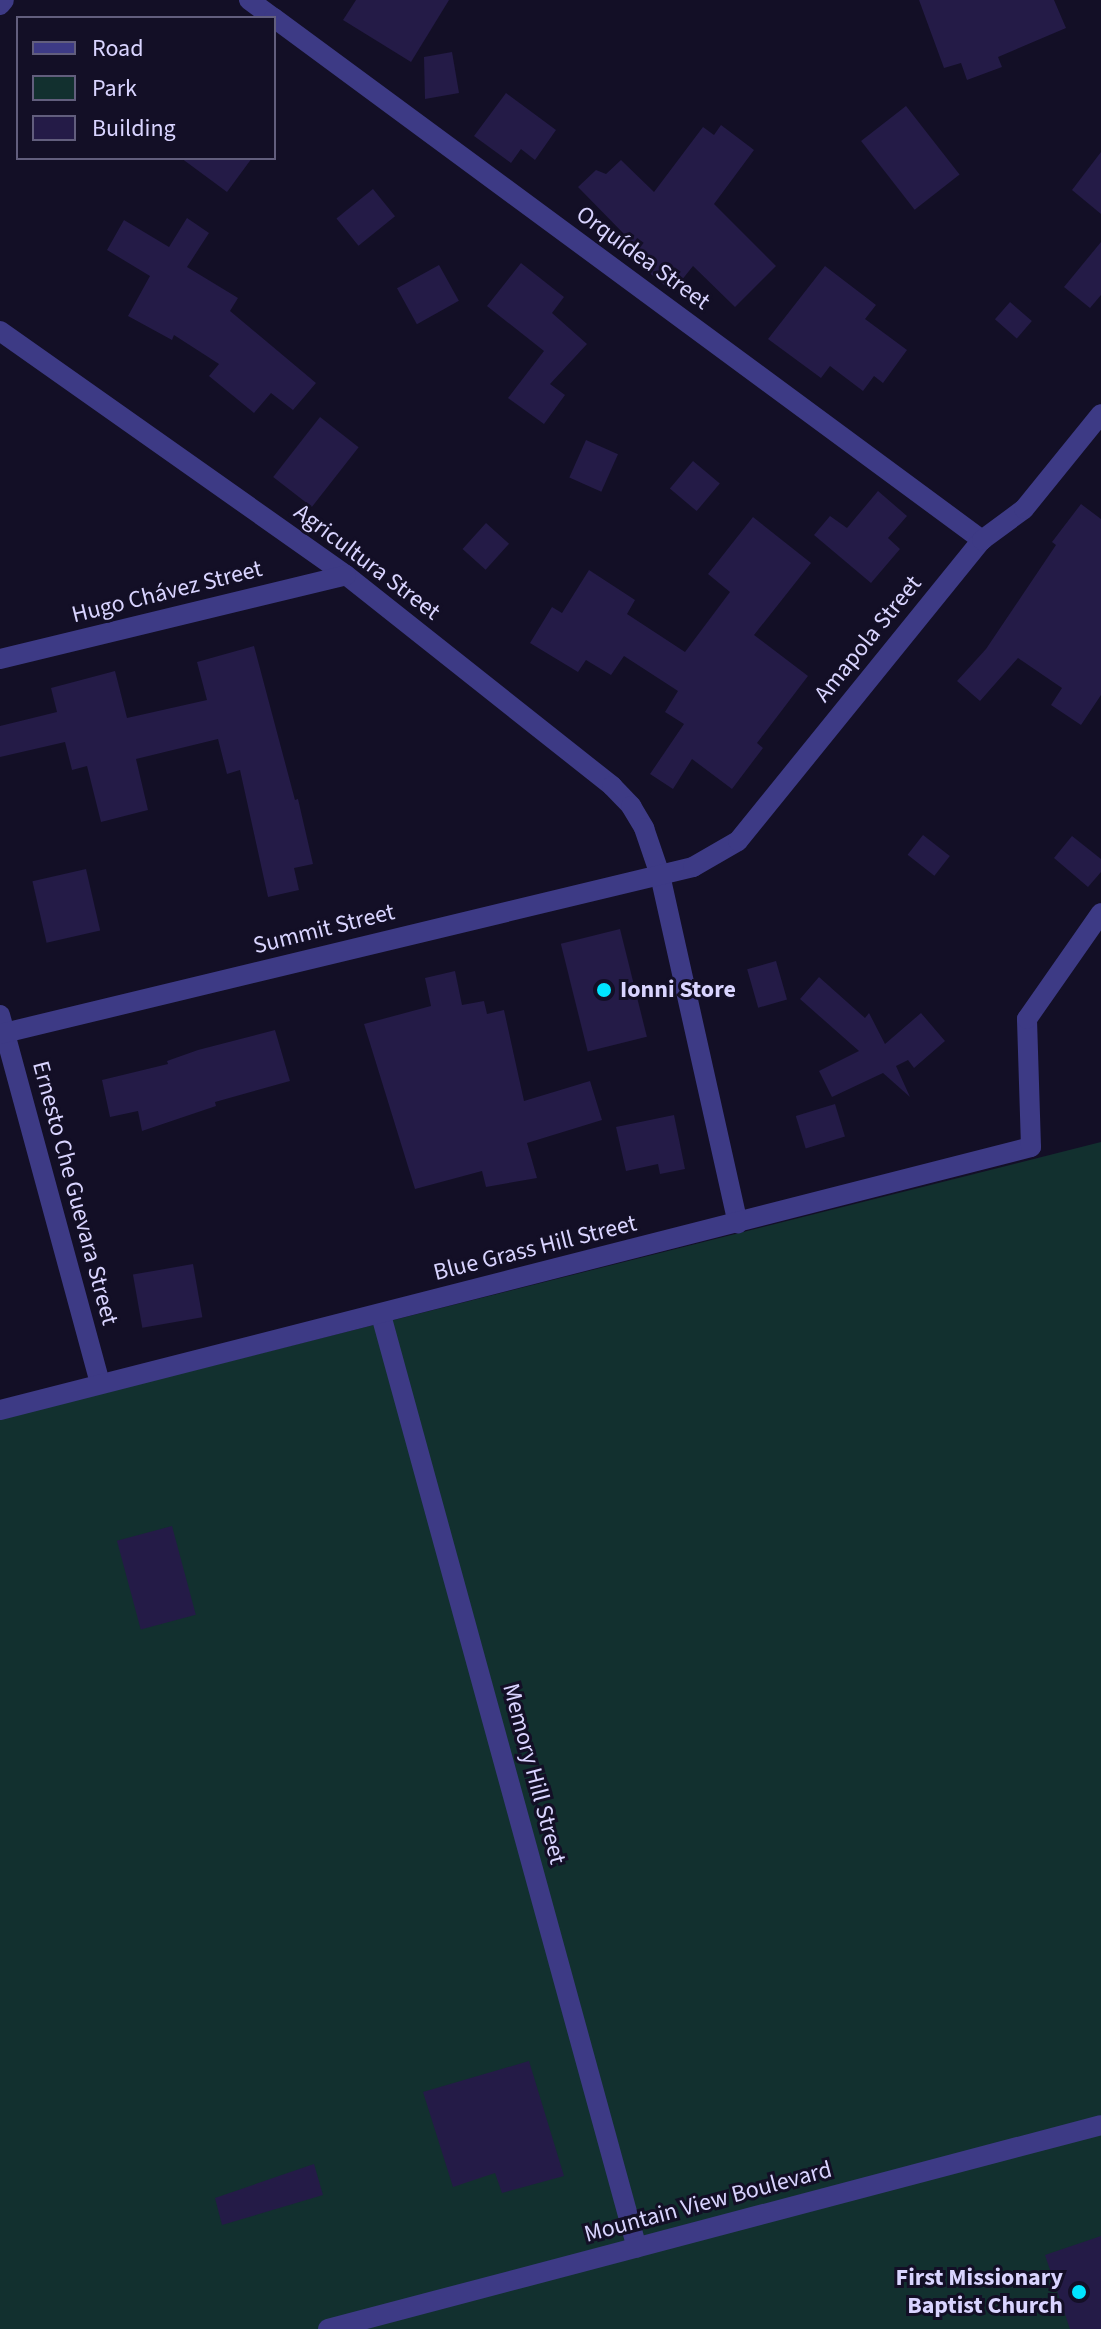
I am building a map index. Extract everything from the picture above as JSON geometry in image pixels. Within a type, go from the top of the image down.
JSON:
[{"type":"street","points":[[0,5],[4,0]]},
{"type":"street","name":"Orquídea Street","points":[[249,0],[271,16]]},
{"type":"street","name":"Orquídea Street","points":[[276,19],[982,540]]},
{"type":"street","name":"Agricultura Street","points":[[0,331],[346,575],[612,786],[644,828],[660,875]]},
{"type":"street","name":"Amapola Street","points":[[660,875],[693,867],[738,841],[982,540],[1024,509],[1101,414]]},
{"type":"street","name":"Hugo Chávez Street","points":[[0,659],[346,575]]},
{"type":"street","points":[[660,875],[738,1223]]},
{"type":"street","name":"Summit Street","points":[[2,1027],[660,875]]},
{"type":"street","name":"Blue Grass Hill Street","points":[[0,1410],[1031,1147],[1027,1019],[1101,913]]},
{"type":"street","name":"Ernesto Che Guevara Street","points":[[2,1027],[100,1384]]},
{"type":"street","name":"Memory Hill Street","points":[[381,1315],[637,2248]]},
{"type":"street","name":"Mountain View Boulevard","points":[[328,2329],[1101,2125]]},
{"type":"green space","points":[[1101,1142],[1101,2329],[0,2329],[0,1419]]},
{"type":"building","points":[[356,0],[449,0],[411,62],[343,20]]},
{"type":"building","points":[[919,0],[1054,0],[1066,28],[998,57],[1002,67],[967,80],[961,63],[944,68]]},
{"type":"building","points":[[452,52],[459,93],[425,99],[424,57]]},
{"type":"building","points":[[506,93],[556,130],[535,160],[521,149],[511,163],[474,136]]},
{"type":"building","points":[[906,106],[960,175],[915,210],[861,141]]},
{"type":"building","points":[[721,125],[754,150],[714,204],[776,266],[735,307],[693,266],[681,281],[676,277],[668,288],[616,246],[625,235],[578,187],[596,170],[606,174],[621,160],[654,192],[703,127],[714,135]]},
{"type":"building","points":[[1101,152],[1101,214],[1072,190]]},
{"type":"building","points":[[184,160],[251,160],[227,192]]},
{"type":"building","points":[[373,189],[395,216],[359,246],[336,219]]},
{"type":"building","points":[[187,218],[209,233],[187,267],[238,298],[230,311],[316,383],[293,410],[271,393],[254,413],[209,376],[219,364],[174,335],[172,340],[128,316],[150,276],[107,250],[124,220],[169,247]]},
{"type":"building","points":[[1101,242],[1101,295],[1090,308],[1064,287]]},
{"type":"building","points":[[521,263],[564,297],[552,313],[587,344],[550,384],[565,395],[544,424],[508,398],[544,351],[487,306]]},
{"type":"building","points":[[439,265],[459,301],[417,324],[397,288]]},
{"type":"building","points":[[825,266],[876,305],[865,319],[907,350],[883,383],[874,376],[863,391],[830,366],[821,378],[768,339]]},
{"type":"building","points":[[1010,302],[1032,321],[1017,338],[995,319]]},
{"type":"building","points":[[320,417],[359,447],[312,507],[273,477]]},
{"type":"building","points":[[586,440],[618,454],[601,492],[569,477]]},
{"type":"building","points":[[693,461],[720,483],[697,511],[670,489]]},
{"type":"building","points":[[878,491],[907,516],[888,538],[900,549],[871,583],[814,535],[830,516],[847,528]]},
{"type":"building","points":[[1081,504],[1101,519],[1101,695],[1081,725],[1051,705],[1062,688],[1018,658],[980,701],[957,681],[986,649],[1056,545],[1052,542]]},
{"type":"building","points":[[753,517],[811,563],[754,635],[808,676],[757,743],[763,748],[732,789],[692,759],[673,789],[650,774],[684,724],[665,712],[678,691],[624,656],[611,675],[586,660],[578,672],[530,643],[552,607],[562,613],[589,570],[635,600],[627,614],[685,652],[730,592],[708,574]]},
{"type":"building","points":[[486,523],[509,544],[486,570],[463,549]]},
{"type":"building","points":[[254,646],[295,800],[298,799],[313,864],[294,868],[299,890],[268,897],[240,770],[227,774],[218,739],[136,759],[148,810],[101,822],[87,766],[72,770],[65,742],[0,757],[0,726],[57,712],[51,688],[115,671],[127,718],[207,700],[197,662]]},
{"type":"building","points":[[923,835],[950,856],[934,876],[908,855]]},
{"type":"building","points":[[1072,836],[1101,859],[1101,872],[1088,887],[1054,858]]},
{"type":"building","points":[[86,869],[100,930],[47,943],[32,881]]},
{"type":"building","name":"Ionni Store","points":[[620,929],[647,1037],[588,1051],[561,944]]},
{"type":"building","points":[[776,961],[787,999],[758,1008],[747,969]]},
{"type":"building","points":[[455,971],[462,1005],[484,1001],[487,1014],[504,1010],[524,1101],[590,1081],[602,1120],[527,1143],[537,1178],[486,1187],[482,1171],[415,1189],[364,1024],[431,1006],[425,978]]},
{"type":"building","points":[[819,977],[865,1018],[869,1013],[885,1044],[921,1013],[945,1041],[914,1068],[908,1060],[896,1066],[910,1097],[883,1073],[832,1097],[819,1071],[859,1051],[800,999]]},
{"type":"building","points":[[275,1030],[290,1081],[215,1102],[216,1106],[142,1131],[138,1111],[110,1117],[102,1080],[168,1064],[167,1061],[198,1050]]},
{"type":"building","points":[[835,1104],[845,1137],[806,1149],[796,1116]]},
{"type":"building","points":[[674,1115],[685,1169],[660,1174],[658,1164],[626,1171],[616,1127]]},
{"type":"building","points":[[193,1264],[202,1317],[142,1328],[133,1275]]},
{"type":"building","points":[[172,1526],[196,1615],[141,1630],[117,1541]]},
{"type":"building","points":[[529,2061],[564,2176],[502,2193],[495,2173],[453,2187],[423,2092]]},
{"type":"building","points":[[314,2164],[323,2195],[222,2225],[215,2198]]},
{"type":"building","name":"First Missionary Baptist Church","points":[[1101,2236],[1101,2329],[1070,2329],[1045,2255]]},
{"type":"place","name":"Ionni Store","points":[[604,990]]},
{"type":"place","name":"First Missionary Baptist Church","points":[[1079,2292]]}]
